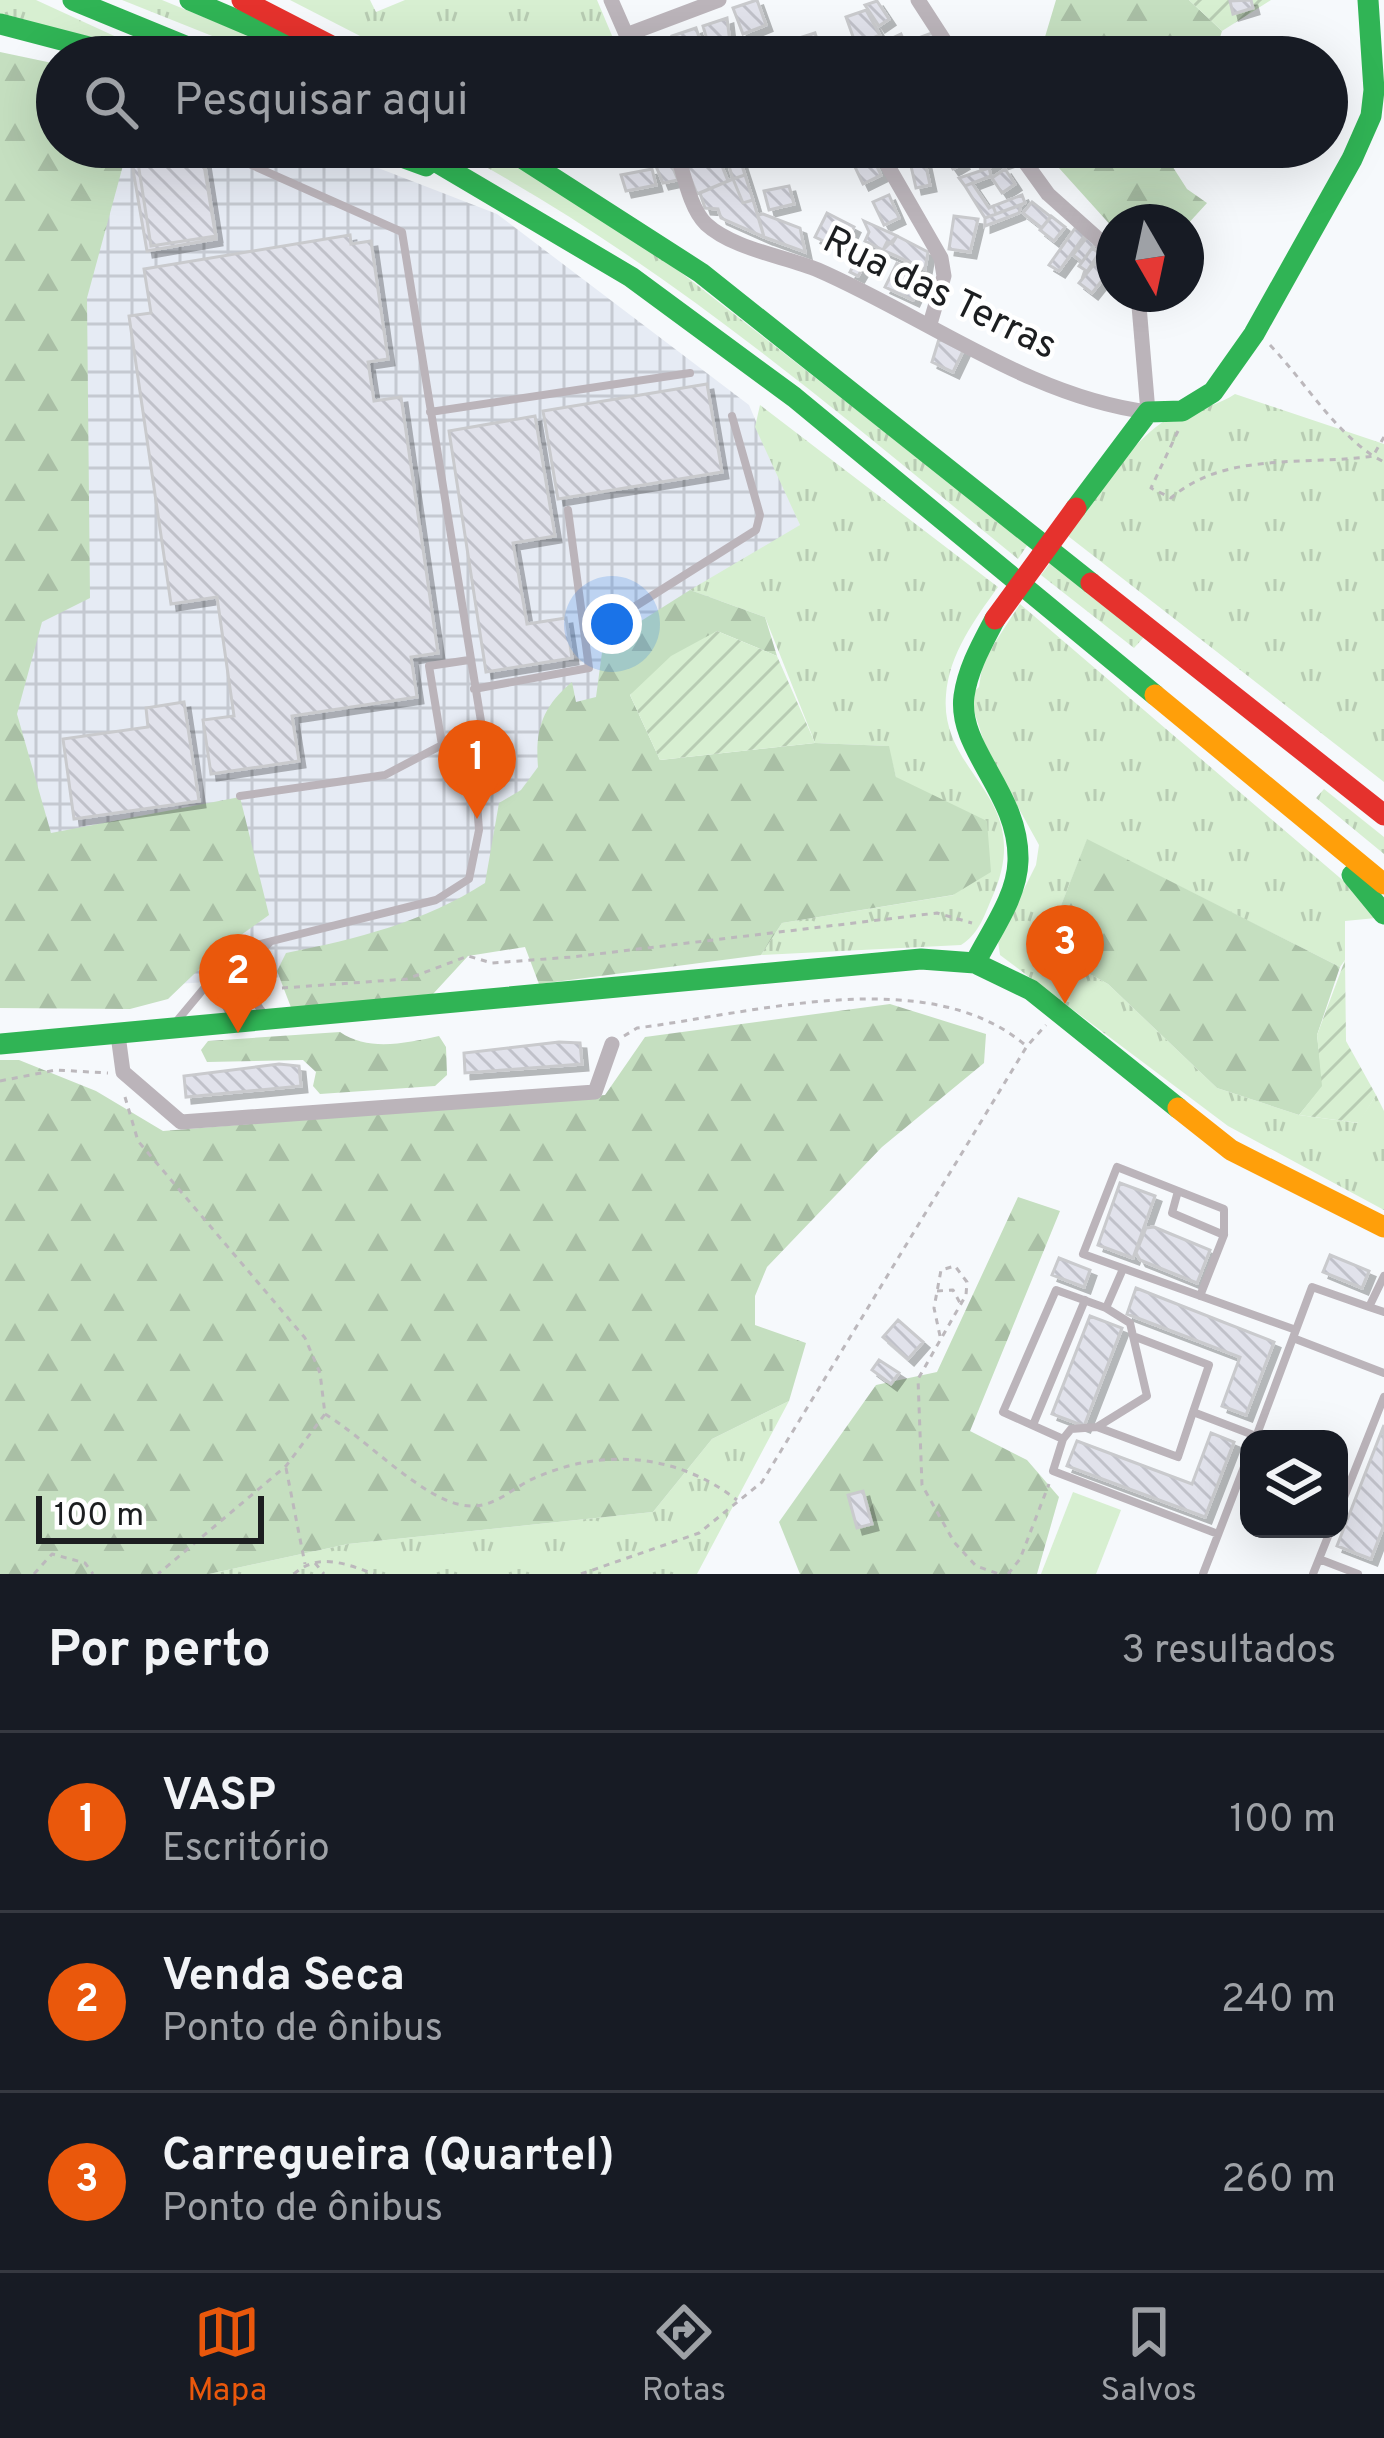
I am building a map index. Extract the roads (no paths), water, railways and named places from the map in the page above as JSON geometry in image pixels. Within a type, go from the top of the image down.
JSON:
[{"type":"main road","points":[[73,0],[161,36]]},
{"type":"main road","points":[[190,0],[275,36]]},
{"type":"main road","points":[[242,0],[312,36]]},
{"type":"main road","points":[[1348,159],[1371,116],[1369,0]]},
{"type":"main road","points":[[0,24],[46,36]]},
{"type":"main road","points":[[431,168],[491,190]]},
{"type":"main road","points":[[450,168],[631,278],[794,397],[1384,884]]},
{"type":"main road","points":[[538,168],[701,273],[775,329],[1384,814]]},
{"type":"main road","points":[[975,963],[1017,875],[1015,822],[964,728],[961,709],[968,662],[994,619],[1148,412],[1182,411],[1213,392],[1254,334],[1343,168]]},
{"type":"main road","points":[[1310,820],[1325,850],[1369,891],[1384,914]]},
{"type":"main road","points":[[0,1044],[921,959],[975,963],[1060,1010],[1231,1150],[1384,1227]]},
{"type":"street","points":[[611,0],[626,35],[719,0]]},
{"type":"street","points":[[918,0],[942,36]]},
{"type":"street","name":"Rua das Terras","points":[[684,168],[705,224],[929,324],[1052,386],[1103,406],[1148,412]]},
{"type":"street","points":[[889,168],[941,258],[944,276],[929,324]]},
{"type":"street","points":[[1029,168],[1048,194],[1096,237]]},
{"type":"street","points":[[1140,312],[1148,412]]},
{"type":"street","points":[[118,1035],[123,1072],[181,1122],[595,1092],[612,1044]]},
{"type":"lane","points":[[258,168],[402,232],[485,746]]},
{"type":"lane","points":[[430,412],[690,373]]},
{"type":"lane","points":[[585,638],[756,530],[760,515],[732,416]]},
{"type":"lane","points":[[474,689],[589,668],[568,510]]},
{"type":"lane","points":[[442,745],[429,666],[470,661]]},
{"type":"lane","points":[[442,745],[465,757]]},
{"type":"lane","points":[[241,796],[385,775],[442,745]]},
{"type":"lane","points":[[465,757],[485,746]]},
{"type":"lane","points":[[476,790],[498,787],[506,774],[500,752],[485,746]]},
{"type":"lane","points":[[167,1031],[223,962],[250,946],[360,922],[436,899],[469,879],[479,830],[476,790],[464,780],[465,757]]},
{"type":"lane","points":[[237,1024],[251,995],[249,971],[255,957],[276,938]]},
{"type":"lane","points":[[250,946],[255,957]]},
{"type":"lane","points":[[223,962],[218,990],[237,1024]]},
{"type":"lane","points":[[251,995],[275,1020]]},
{"type":"lane","points":[[1200,1296],[1224,1235],[1223,1209],[1117,1167],[1083,1254],[1200,1296],[1384,1373]]},
{"type":"lane","points":[[1178,1191],[1172,1213],[1224,1235]]},
{"type":"lane","points":[[1106,1307],[1123,1269]]},
{"type":"lane","points":[[1369,1306],[1384,1276]]},
{"type":"lane","points":[[1259,1430],[1312,1287],[1384,1312]]},
{"type":"lane","points":[[1063,1439],[1003,1412],[1056,1289],[1106,1307],[1130,1323],[1148,1396],[1097,1427]]},
{"type":"lane","points":[[1033,1425],[1084,1300]]},
{"type":"lane","points":[[1133,1336],[1209,1365],[1178,1457],[1097,1427],[1071,1429],[1053,1471],[1218,1534]]},
{"type":"lane","points":[[1348,1487],[1384,1397]]},
{"type":"lane","points":[[1193,1412],[1240,1431]]},
{"type":"lane","points":[[1203,1574],[1240,1477]]},
{"type":"lane","points":[[1313,1574],[1327,1538]]},
{"type":"lane","points":[[1319,1559],[1358,1574]]},
{"type":"place","name":"VASP","points":[[477,819]]},
{"type":"place","name":"Carregueira (Quartel)","points":[[1065,1004]]},
{"type":"place","name":"Venda Seca","points":[[238,1033]]}]
